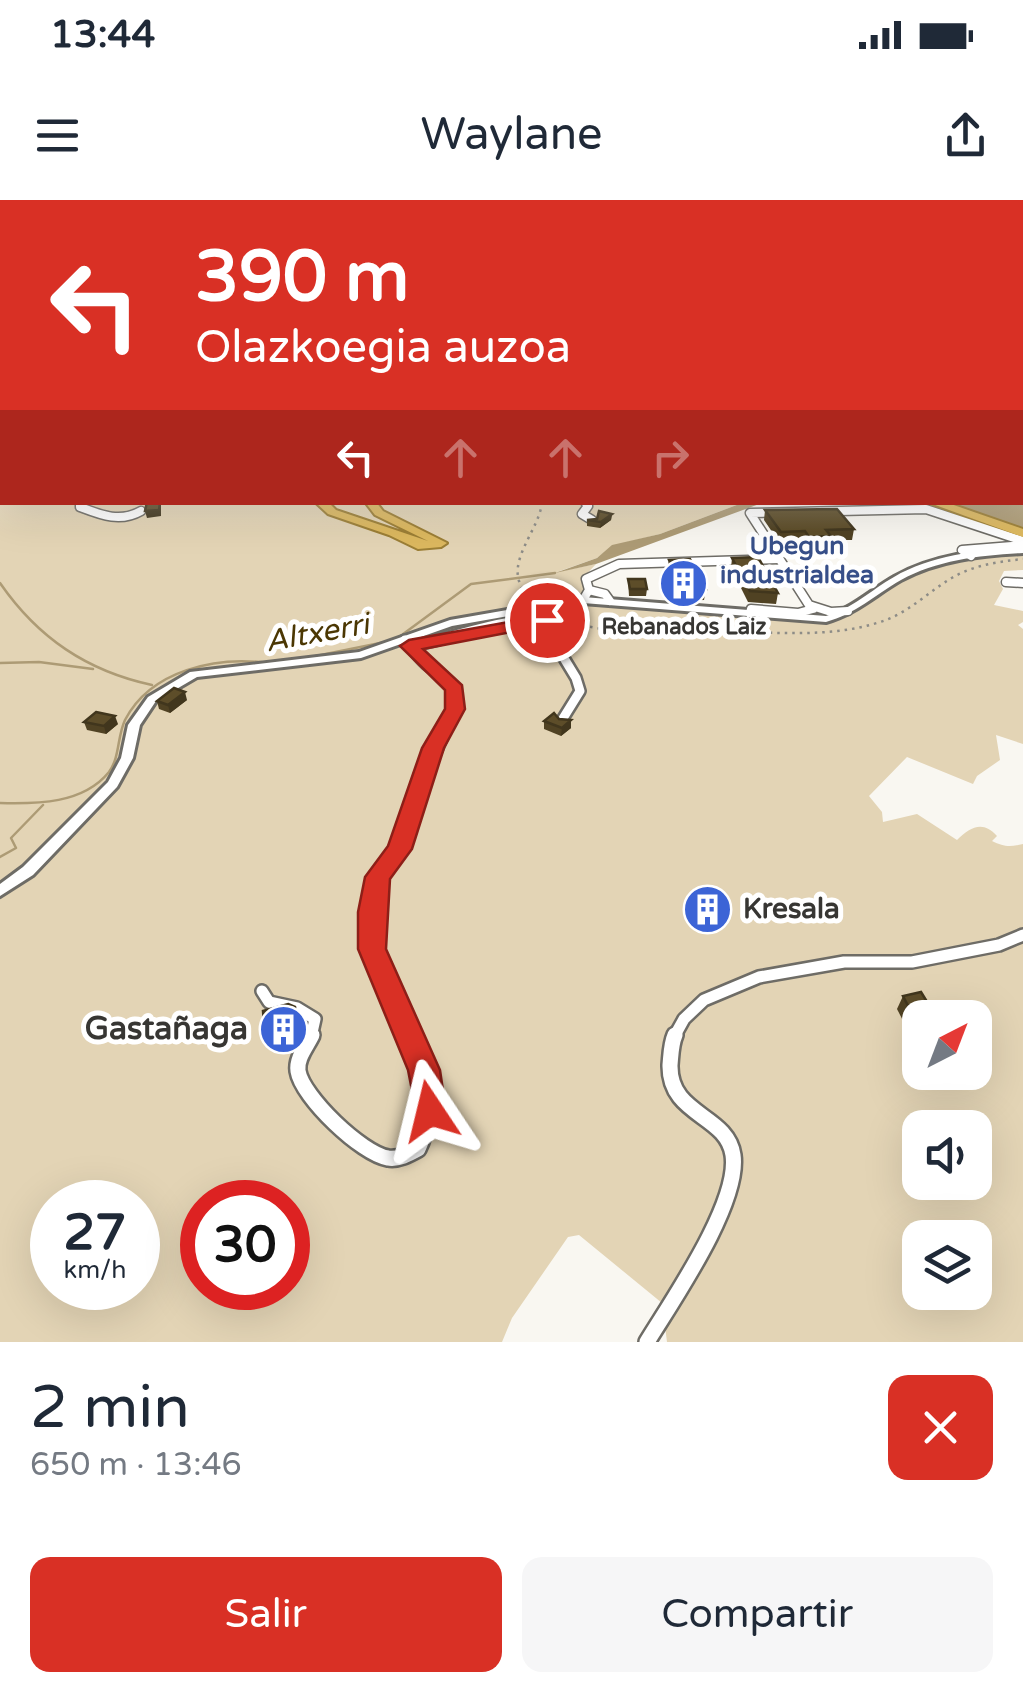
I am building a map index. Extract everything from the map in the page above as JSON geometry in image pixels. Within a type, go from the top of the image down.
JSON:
[{"type":"highway","points":[[324,505],[332,512],[422,546],[441,542],[379,512],[373,505]]},
{"type":"highway","points":[[939,505],[1023,533]]},
{"type":"street","points":[[80,505],[109,516],[128,518],[140,511]]},
{"type":"street","points":[[587,505],[582,514],[592,520]]},
{"type":"street","points":[[813,608],[750,514],[754,511],[926,508],[1023,545]]},
{"type":"street","points":[[948,552],[1023,545]]},
{"type":"street","points":[[407,643],[464,620],[586,595],[610,601],[812,619],[848,611],[908,574],[967,553]]},
{"type":"street","points":[[586,595],[586,579],[611,565],[779,560]]},
{"type":"street","points":[[1006,582],[1023,583]]},
{"type":"street","points":[[750,613],[751,609],[798,614],[813,608],[848,611]]},
{"type":"street","points":[[0,891],[28,871],[113,784],[127,758],[139,716],[152,698],[172,684],[215,669],[272,667],[362,655],[524,621],[556,620],[574,626],[580,633],[559,650],[576,671],[582,689],[580,699],[562,720]]},
{"type":"street","points":[[262,991],[269,1002],[297,1008],[314,1019],[313,1038],[298,1061],[298,1073],[310,1096],[342,1128],[382,1157],[392,1159],[418,1150],[428,1129],[424,1070],[372,949],[372,912],[378,877],[399,849],[424,773],[455,709],[456,696],[449,682],[424,663],[407,643]]},
{"type":"street","points":[[646,1342],[713,1228],[732,1182],[735,1152],[730,1140],[684,1105],[672,1085],[669,1062],[673,1035],[692,1008],[732,986],[796,971],[846,962],[907,963],[956,951],[1002,946],[1023,935]]},
{"type":"shaded area","points":[[0,505],[737,505],[660,534],[612,546],[597,558],[557,572],[596,564],[582,579],[588,597],[595,599],[824,617],[910,570],[974,553],[1023,550],[1023,570],[1004,571],[999,581],[1003,589],[994,605],[1023,611],[1023,622],[1018,625],[1023,629],[1023,744],[996,735],[1000,760],[977,776],[973,784],[907,757],[869,796],[882,812],[883,822],[917,814],[957,840],[982,827],[997,836],[992,841],[996,843],[1023,844],[1023,1342],[667,1342],[662,1303],[579,1235],[568,1237],[512,1318],[502,1342],[0,1342]]},
{"type":"shaded area","points":[[737,505],[757,505],[596,564],[555,573],[597,558],[612,545],[660,534]]},
{"type":"shaded area","points":[[945,505],[1023,505],[1023,529]]},
{"type":"building","points":[[146,505],[160,505],[159,510],[145,511]]},
{"type":"building","points":[[837,509],[854,529],[826,530],[831,536],[809,537],[805,531],[781,532],[765,510]]},
{"type":"building","points":[[599,511],[612,514],[601,522],[587,520],[597,519]]},
{"type":"building","points":[[758,557],[778,593],[750,591],[732,558]]},
{"type":"building","points":[[690,559],[706,589],[682,590],[669,560]]},
{"type":"building","points":[[628,579],[645,579],[647,589],[630,589]]},
{"type":"building","points":[[321,626],[323,632],[301,636],[300,629]]},
{"type":"building","points":[[174,688],[185,692],[168,705],[157,701]]},
{"type":"building","points":[[96,712],[115,716],[104,726],[84,722]]},
{"type":"building","points":[[554,713],[559,719],[571,720],[562,728],[544,721]]},
{"type":"building","points":[[716,889],[722,910],[703,911],[696,890]]},
{"type":"building","points":[[921,992],[926,1000],[905,1000],[903,996]]},
{"type":"building","points":[[288,1004],[295,1007],[297,1020],[288,1037],[270,1022],[264,1024],[263,1011]]},
{"type":"waterway","name":"Altxerri","points":[[296,660],[395,640],[471,584],[555,573]]},
{"type":"waterway","points":[[0,583],[31,620],[66,649],[106,671],[152,685]]},
{"type":"waterway","points":[[0,663],[39,662],[93,669]]},
{"type":"waterway","name":"Altxerri","points":[[0,803],[59,800],[98,783],[113,766],[125,720],[136,703],[168,678],[207,665],[268,663]]},
{"type":"waterway","points":[[0,857],[16,848],[11,838],[43,805]]},
{"type":"railway","points":[[541,505],[519,562],[519,581],[532,601],[553,616],[612,630],[786,633],[861,627],[908,609],[967,570],[1023,559]]},
{"type":"place","name":"Rebanados Laiz","points":[[684,583]]},
{"type":"place","name":"Kresala","points":[[708,909]]},
{"type":"place","name":"Gastañaga","points":[[283,1029]]},
{"type":"district","name":"Ubegun industrialdea","points":[[797,560]]},
{"type":"route","points":[[430,1111],[424,1070],[372,949],[372,912],[378,877],[399,849],[433,748],[455,709],[455,689],[409,646],[508,624],[547,620]]}]
